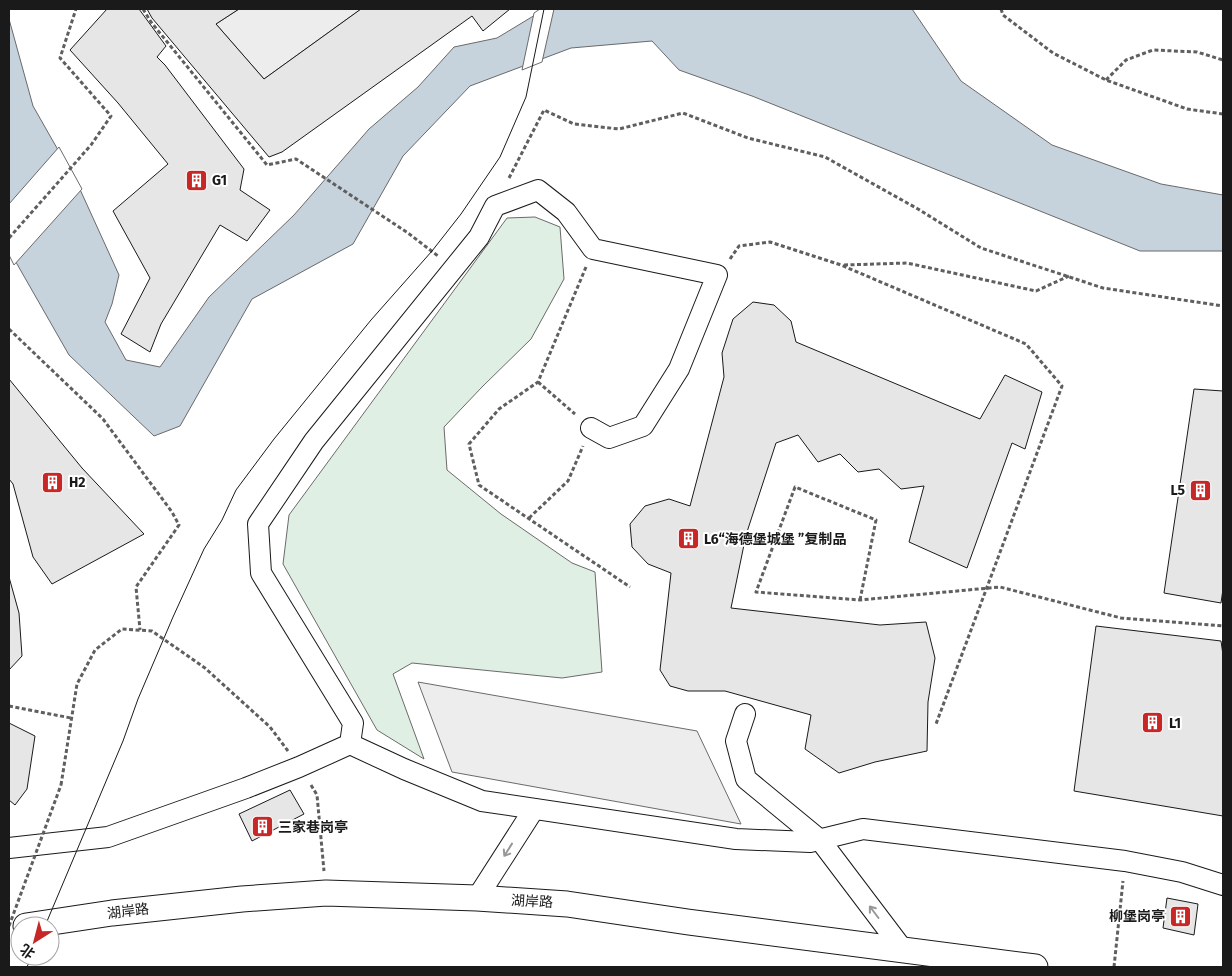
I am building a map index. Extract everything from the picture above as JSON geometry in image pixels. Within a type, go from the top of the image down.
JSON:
[{"type":"street","points":[[350,744],[353,723],[261,572],[258,524],[314,441],[478,237],[495,206],[538,190],[566,212],[593,249],[717,275],[679,369],[643,426],[608,438],[591,428]]},
{"type":"street","points":[[745,714],[736,741],[746,779],[820,840],[904,951]]},
{"type":"street","points":[[9,848],[108,837],[299,767],[350,744],[404,769],[482,801],[736,839],[810,842],[863,828],[1125,861],[1182,872],[1223,885]]},
{"type":"street","points":[[477,898],[534,809]]},
{"type":"street","name":"湖岸路","points":[[60,921],[214,902],[326,893],[477,898],[567,904],[688,922],[1035,967]]},
{"type":"path","points":[[9,238],[91,145],[111,116],[60,58],[76,9]]},
{"type":"path","points":[[143,9],[268,165],[296,159],[408,233],[454,268]]},
{"type":"path","points":[[1001,9],[1004,14],[1053,53],[1106,80],[1187,109],[1223,114]]},
{"type":"path","points":[[1106,80],[1126,60],[1153,50],[1198,52],[1223,60]]},
{"type":"path","points":[[495,206],[544,110],[574,124],[619,129],[683,113],[748,138],[825,157],[918,209],[981,248],[1103,288],[1223,306]]},
{"type":"path","points":[[717,275],[739,246],[770,242],[841,265],[1026,344],[1062,386],[936,724]]},
{"type":"path","points":[[593,249],[538,382],[499,409],[469,444],[479,485],[630,587]]},
{"type":"path","points":[[841,265],[907,263],[1036,291],[1069,276]]},
{"type":"path","points":[[9,329],[103,418],[172,512],[179,525],[136,587],[140,630]]},
{"type":"path","points":[[529,518],[568,481],[591,428],[538,382]]},
{"type":"path","points":[[860,600],[876,520],[795,488],[756,592],[860,600],[1000,587],[1121,618],[1223,626]]},
{"type":"path","points":[[9,927],[61,785],[78,684],[95,650],[122,629],[152,631],[228,687],[270,726],[317,795],[326,893]]},
{"type":"path","points":[[9,706],[71,718]]},
{"type":"path","points":[[1114,967],[1125,861]]},
{"type":"green space","points":[[535,217],[560,227],[564,279],[531,339],[444,427],[447,470],[501,514],[572,563],[595,572],[602,672],[562,678],[412,663],[393,674],[424,759],[377,730],[283,564],[289,515],[507,218]]},
{"type":"shaded area","points":[[239,9],[361,9],[264,79],[216,24]]},
{"type":"shaded area","points":[[545,9],[912,9],[961,81],[1052,145],[1161,184],[1223,195],[1223,251],[1140,251],[752,96],[679,70],[652,41],[571,48],[470,86],[403,156],[353,244],[252,299],[180,426],[154,436],[69,355],[9,250],[9,19],[33,106],[78,185],[119,275],[112,304],[105,322],[126,360],[160,367],[209,297],[294,215],[369,129],[418,87],[454,47],[497,38]]},
{"type":"shaded area","points":[[418,682],[697,731],[741,824],[452,772]]},
{"type":"pier","points":[[540,9],[554,9],[542,62],[522,70],[534,13]]},
{"type":"pier","points":[[59,147],[82,189],[14,265],[9,255],[9,204]]},
{"type":"building","name":"G1","points":[[107,9],[139,9],[166,46],[157,57],[244,169],[240,190],[270,210],[247,241],[220,225],[161,324],[150,352],[121,334],[150,278],[113,211],[168,164],[118,103],[70,50]]},
{"type":"building","points":[[147,9],[239,9],[216,24],[264,79],[361,9],[510,9],[483,31],[472,16],[282,152],[269,157],[152,18]]},
{"type":"building","name":"L6“海德堡城堡 ”复制品","points":[[753,302],[774,305],[791,321],[796,342],[980,419],[1005,375],[1042,392],[1025,449],[1012,443],[967,568],[909,542],[924,486],[901,489],[879,469],[858,472],[840,454],[818,462],[798,435],[776,443],[746,535],[731,608],[880,625],[926,622],[935,658],[928,702],[927,751],[875,762],[839,773],[805,749],[811,715],[725,691],[688,691],[670,686],[660,670],[671,573],[648,564],[632,547],[630,524],[645,506],[669,499],[690,506],[724,377],[722,353],[733,319]]},
{"type":"building","name":"H2","points":[[9,379],[82,468],[144,534],[52,584],[33,557],[13,484],[9,479]]},
{"type":"building","name":"L5","points":[[1194,389],[1223,391],[1223,589],[1221,603],[1164,593]]},
{"type":"building","points":[[9,577],[19,613],[22,656],[9,670]]},
{"type":"building","name":"L1","points":[[1096,626],[1221,641],[1223,655],[1223,816],[1074,791]]},
{"type":"building","points":[[9,723],[35,736],[27,789],[15,805],[9,800]]},
{"type":"building","name":"三家巷岗亭","points":[[290,790],[304,814],[252,841],[239,814]]},
{"type":"building","name":"柳堡岗亭","points":[[1167,898],[1198,904],[1194,935],[1163,928]]},
{"type":"tram line","points":[[49,916],[173,617],[204,549],[222,520],[236,490],[274,439],[371,320],[432,251],[461,214],[500,157],[526,97],[544,9]]},
{"type":"place","name":"G1","points":[[196,180]]},
{"type":"place","name":"H2","points":[[53,482]]},
{"type":"place","name":"L5","points":[[1201,490]]},
{"type":"place","name":"L6“海德堡城堡 ”复制品","points":[[688,539]]},
{"type":"place","name":"L1","points":[[1153,723]]},
{"type":"place","name":"三家巷岗亭","points":[[262,827]]},
{"type":"place","name":"柳堡岗亭","points":[[1181,916]]}]
